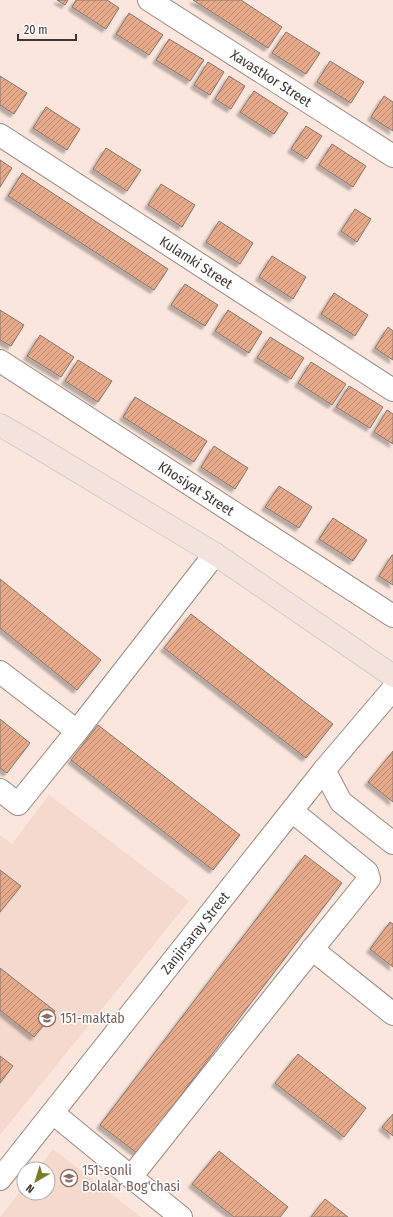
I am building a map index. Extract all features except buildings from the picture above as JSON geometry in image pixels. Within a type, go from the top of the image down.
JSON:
[{"type":"main road","points":[[0,425],[215,554],[393,676]]},
{"type":"street","name":"Xavastkor Street","points":[[149,0],[393,156]]},
{"type":"street","name":"Kulamki Street","points":[[0,135],[393,390]]},
{"type":"street","name":"Khosiyat Street","points":[[0,361],[393,616]]},
{"type":"street","points":[[0,790],[18,804],[215,554]]},
{"type":"street","points":[[0,672],[77,731]]},
{"type":"street","name":"Zanjirsaray Street","points":[[0,1179],[324,770],[393,689]]},
{"type":"street","points":[[324,770],[341,802],[393,843]]},
{"type":"street","points":[[131,1178],[369,879],[366,872],[292,811]]},
{"type":"street","points":[[312,950],[393,1014]]},
{"type":"street","points":[[53,1113],[131,1178],[181,1217]]},
{"type":"shaded area","name":"151-maktab","points":[[49,795],[189,901],[0,1135],[0,835],[12,844]]},
{"type":"shaded area","name":"151-sonli Bolalar Bog'chasi","points":[[53,1149],[141,1217],[0,1217],[16,1197],[16,1201],[56,1201],[56,1161],[44,1161]]},
{"type":"place","name":"151-maktab","points":[[47,1018]]},
{"type":"place","name":"151-sonli Bolalar Bog'chasi","points":[[69,1178]]}]
